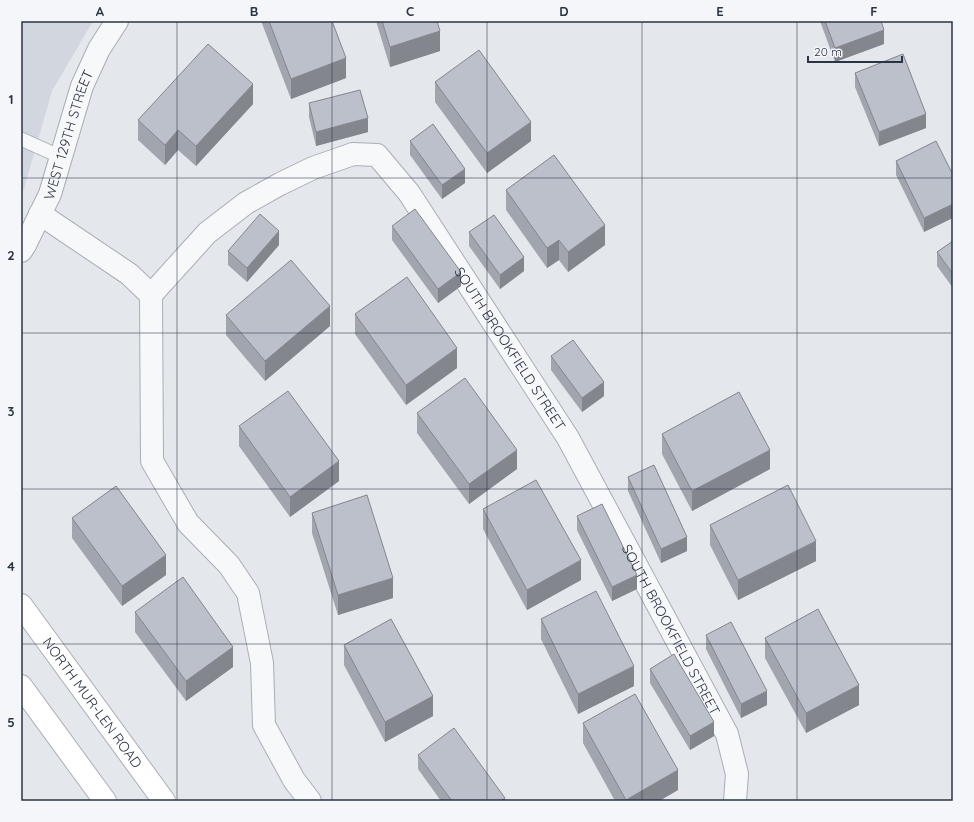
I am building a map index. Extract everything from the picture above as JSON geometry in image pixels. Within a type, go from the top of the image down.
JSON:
[{"type":"main road","name":"NORTH MUR-LEN ROAD","points":[[21,605],[164,801]]},
{"type":"main road","points":[[21,686],[105,801]]},
{"type":"street","name":"WEST 129TH STREET","points":[[21,251],[50,194],[82,86],[99,49],[117,21]]},
{"type":"street","name":"SOUTH BROOKFIELD STREET","points":[[151,295],[207,233],[246,203],[313,168],[353,154],[377,155],[409,193],[568,438],[727,734],[737,774],[735,801]]},
{"type":"street","points":[[40,214],[129,274],[151,295],[152,461],[188,523],[229,565],[248,593],[262,663],[264,725],[294,780],[310,801]]},
{"type":"lane","points":[[21,139],[61,157]]},
{"type":"shaded area","points":[[21,21],[93,21],[52,91],[21,199]]},
{"type":"building","points":[[269,21],[332,21],[346,58],[291,79]]},
{"type":"building","points":[[382,21],[437,21],[440,31],[390,47]]},
{"type":"building","points":[[825,21],[881,21],[884,30],[835,48]]},
{"type":"building","points":[[208,44],[253,84],[196,146],[178,130],[165,145],[138,120]]},
{"type":"building","points":[[479,50],[531,122],[487,153],[435,82]]},
{"type":"building","points":[[903,54],[926,114],[879,132],[855,73]]},
{"type":"building","points":[[360,90],[368,118],[316,132],[309,103]]},
{"type":"building","points":[[433,124],[465,169],[442,185],[410,141]]},
{"type":"building","points":[[936,141],[953,175],[953,204],[924,218],[896,161]]},
{"type":"building","points":[[554,155],[605,225],[568,252],[559,240],[547,248],[506,190]]},
{"type":"building","points":[[415,209],[461,272],[438,289],[392,226]]},
{"type":"building","points":[[260,214],[279,231],[247,268],[228,251]]},
{"type":"building","points":[[494,215],[524,257],[500,275],[469,232]]},
{"type":"building","points":[[953,241],[953,274],[937,252]]},
{"type":"building","points":[[291,260],[330,306],[265,361],[226,315]]},
{"type":"building","points":[[407,277],[457,348],[406,385],[355,314]]},
{"type":"building","points":[[573,340],[604,382],[582,398],[551,356]]},
{"type":"building","points":[[465,378],[517,450],[469,484],[417,413]]},
{"type":"building","points":[[288,391],[339,461],[290,497],[239,426]]},
{"type":"building","points":[[739,392],[770,450],[692,491],[662,434]]},
{"type":"building","points":[[654,465],[687,537],[661,549],[628,477]]},
{"type":"building","points":[[536,480],[581,560],[527,590],[483,509]]},
{"type":"building","points":[[788,485],[816,541],[738,580],[710,525]]},
{"type":"building","points":[[116,486],[166,555],[122,586],[72,518]]},
{"type":"building","points":[[367,495],[393,578],[338,595],[312,513]]},
{"type":"building","points":[[602,504],[637,575],[612,587],[577,516]]},
{"type":"building","points":[[183,577],[233,647],[186,681],[135,612]]},
{"type":"building","points":[[596,591],[634,666],[578,694],[541,619]]},
{"type":"building","points":[[818,609],[859,685],[806,713],[765,638]]},
{"type":"building","points":[[391,619],[433,696],[385,722],[344,645]]},
{"type":"building","points":[[731,622],[767,691],[741,704],[706,635]]},
{"type":"building","points":[[674,654],[714,722],[690,736],[650,669]]},
{"type":"building","points":[[635,694],[678,770],[626,800],[583,723]]},
{"type":"building","points":[[454,728],[505,798],[500,801],[452,801],[418,755]]}]
